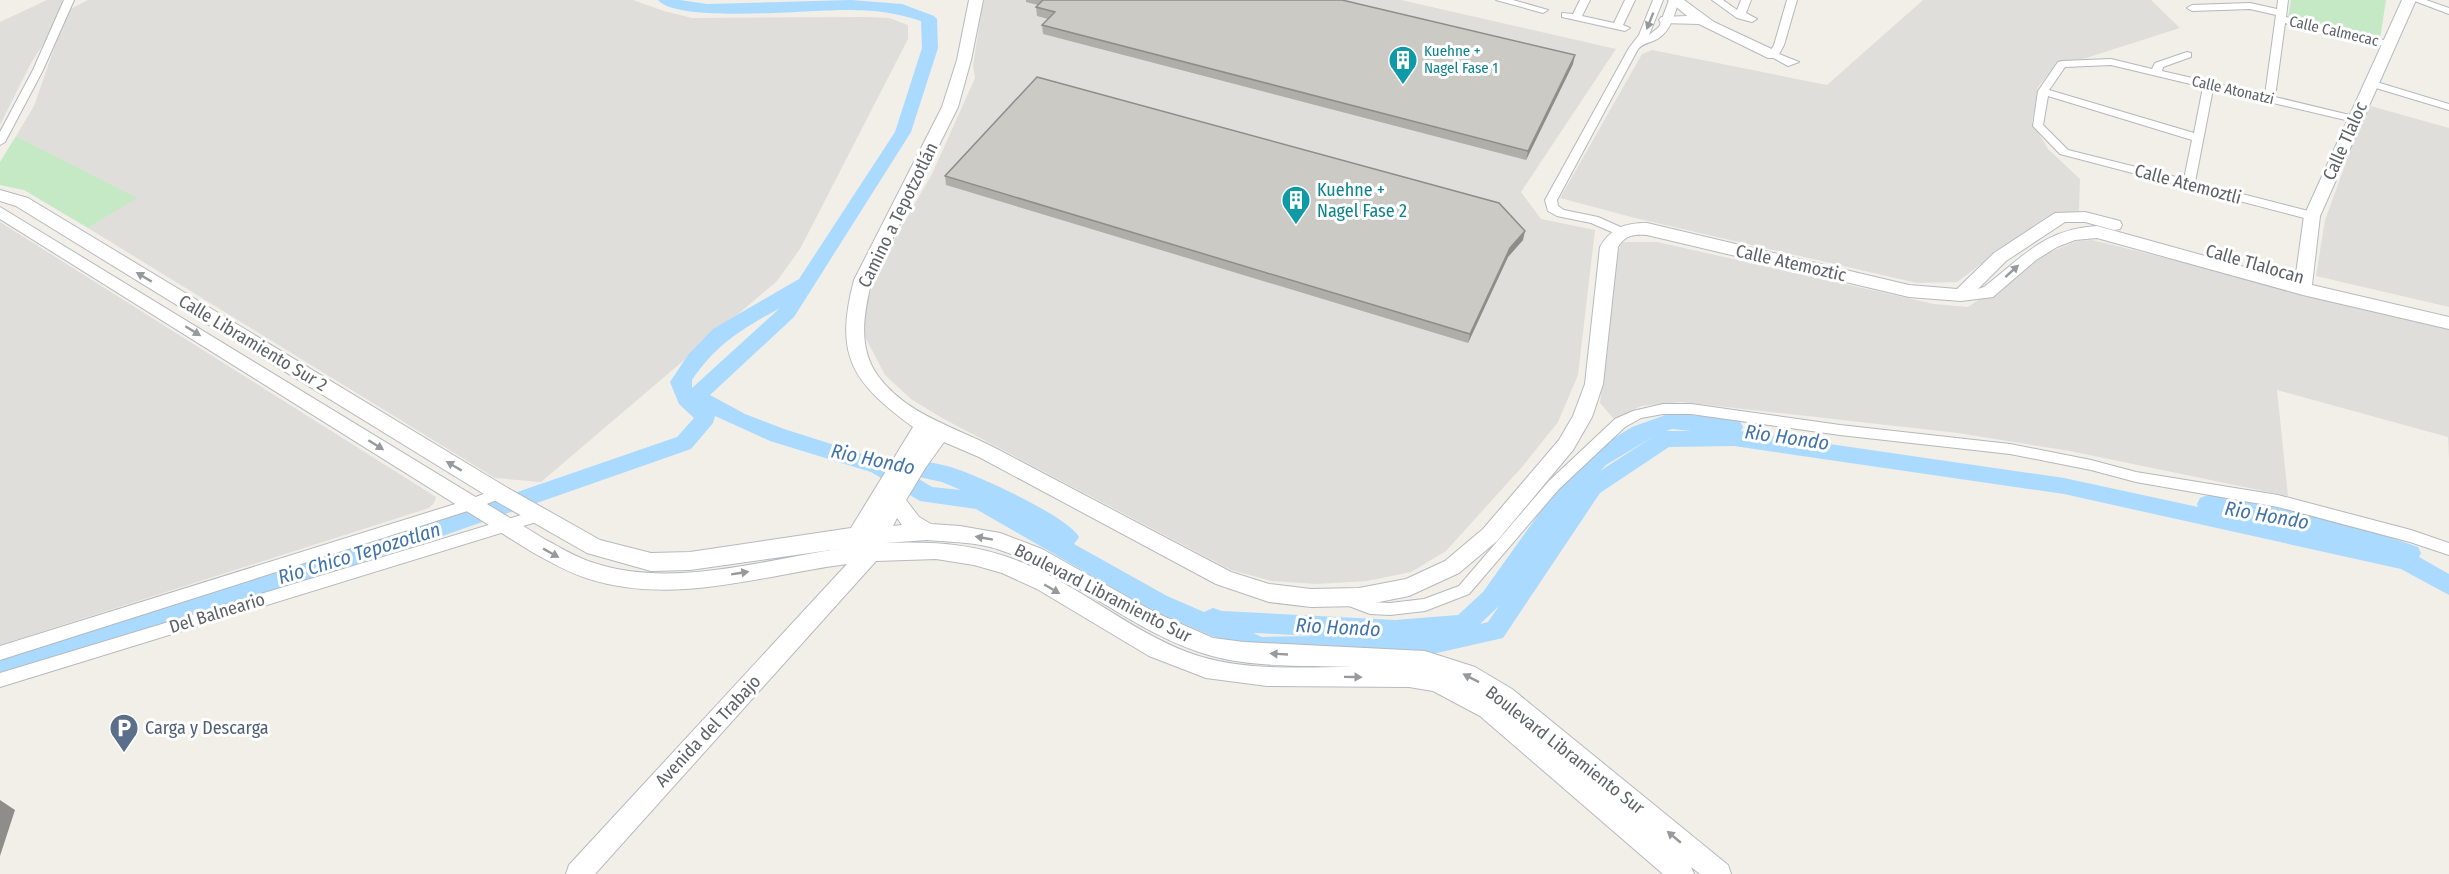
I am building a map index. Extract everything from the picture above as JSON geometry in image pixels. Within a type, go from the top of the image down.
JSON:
[{"type":"main road","name":"Camino a Tepotzotlán","points":[[976,0],[964,60],[950,107],[863,280],[855,311],[854,335],[859,355],[870,378],[926,437],[986,452],[1224,578],[1269,593],[1311,598],[1359,597],[1408,586],[1452,567],[1490,535],[1566,445],[1582,417],[1594,384],[1609,247],[1614,237],[1621,232]]},
{"type":"main road","points":[[1675,0],[1775,53]]},
{"type":"main road","name":"Calle Tlaloc","points":[[2304,284],[2312,216],[2409,0]]},
{"type":"main road","points":[[1667,18],[1694,11],[1775,53]]},
{"type":"main road","name":"Calle Libramiento Sur 2","points":[[0,195],[22,202],[501,495]]},
{"type":"main road","name":"Calle Libramiento Sur 2","points":[[0,212],[475,506]]},
{"type":"main road","name":"Calle Tlalocan","points":[[1962,294],[2000,256],[2061,217],[2085,217],[2304,284],[2449,312]]},
{"type":"main road","name":"Calle Atemoztic","points":[[1621,232],[1632,228],[1647,229],[1908,291],[1945,295],[1987,293],[2020,264],[2059,238],[2082,231],[2097,231]]},
{"type":"main road","points":[[51,242],[70,231]]},
{"type":"main road","name":"Calle Tlalocan","points":[[2097,231],[2449,323]]},
{"type":"main road","points":[[153,306],[172,294]]},
{"type":"main road","points":[[324,412],[343,399]]},
{"type":"main road","points":[[344,425],[364,411]]},
{"type":"main road","name":"Avenida del Trabajo","points":[[578,874],[838,588],[865,548],[926,437]]},
{"type":"main road","name":"Avenida del Trabajo","points":[[855,536],[894,493]]},
{"type":"main road","points":[[894,493],[912,523],[927,531]]},
{"type":"main road","name":"Boulevard Libramiento Sur","points":[[501,495],[594,547],[651,562],[690,561],[855,536],[865,548],[957,553],[987,559],[1021,572],[1134,637],[1206,668],[1239,674],[1420,678],[1456,691],[1488,709],[1682,874]]},
{"type":"main road","name":"Boulevard Libramiento Sur","points":[[475,506],[563,559],[597,573],[643,581],[688,581],[865,548],[927,531],[1000,541],[1035,555],[1178,634],[1214,646],[1244,652],[1425,661],[1467,675],[1504,696],[1719,874]]},
{"type":"street","points":[[0,142],[38,69],[69,0]]},
{"type":"street","points":[[1501,0],[1539,6]]},
{"type":"street","points":[[1585,0],[1571,16],[1621,27],[1630,0]]},
{"type":"street","points":[[1621,232],[1594,220],[1561,213],[1552,208],[1551,200],[1634,48],[1641,41],[1658,0]]},
{"type":"street","points":[[1641,41],[1656,38],[1675,0]]},
{"type":"street","points":[[1717,0],[1740,16],[1752,19]]},
{"type":"street","points":[[1740,16],[1746,0]]},
{"type":"street","points":[[1775,53],[1792,0]]},
{"type":"street","points":[[2271,99],[2283,0]]},
{"type":"street","points":[[2417,0],[2449,11]]},
{"type":"street","name":"Calle Calmecac","points":[[2192,8],[2250,6],[2388,44]]},
{"type":"street","points":[[2156,72],[2159,66],[2187,56]]},
{"type":"street","name":"Calle Atonatzi","points":[[2043,91],[2062,64],[2111,62],[2354,119]]},
{"type":"street","points":[[2370,83],[2449,107]]},
{"type":"street","points":[[2189,184],[2209,84]]},
{"type":"street","points":[[2043,91],[2197,138]]},
{"type":"street","name":"Calle Atemoztli","points":[[2043,91],[2038,126],[2064,152],[2312,216]]},
{"type":"street","points":[[1342,598],[1370,608],[1390,609],[1425,605],[1464,590],[1554,485],[1620,423],[1638,414],[1663,409],[1691,409],[1840,430],[2010,449],[2158,481],[2278,501],[2411,536],[2449,549]]},
{"type":"street","points":[[0,653],[475,506],[501,495]]},
{"type":"street","name":"Del Balneario","points":[[0,680],[534,514]]},
{"type":"shaded area","points":[[47,0],[62,0],[62,6],[51,32],[31,63],[0,125],[0,22]]},
{"type":"shaded area","points":[[88,0],[633,0],[692,18],[889,18],[908,25],[908,39],[800,249],[777,281],[541,482],[495,478],[88,228],[136,198],[16,136],[34,106],[67,11]]},
{"type":"shaded area","points":[[983,0],[1401,0],[1616,49],[1521,192],[1541,219],[1595,230],[1578,375],[1558,422],[1522,467],[1446,551],[1411,572],[1367,581],[1317,584],[1272,581],[1231,570],[942,418],[911,399],[885,375],[863,333],[868,298],[891,245],[932,174],[975,78],[973,66]]},
{"type":"shaded area","points":[[1923,0],[2151,0],[2180,28],[2083,59],[2060,61],[2038,87],[2032,122],[2048,149],[2080,179],[2079,211],[2050,218],[2024,232],[1957,282],[1917,283],[1635,218],[1560,198],[1642,54],[1652,50],[1827,85]]},
{"type":"shaded area","points":[[2367,105],[2449,128],[2449,307],[2316,276],[2325,220]]},
{"type":"shaded area","points":[[0,222],[436,497],[434,503],[429,508],[0,645]]},
{"type":"shaded area","points":[[2092,240],[2449,327],[2449,459],[2448,437],[2277,390],[2288,496],[2070,451],[1958,433],[1681,402],[1641,406],[1614,419],[1600,403],[1618,252],[1622,242],[1657,242],[1934,304],[1968,307],[2048,253],[2077,241]]},
{"type":"green space","points":[[2291,0],[2386,0],[2380,39],[2288,18]]},
{"type":"green space","points":[[16,136],[137,198],[88,228],[24,190],[0,185],[0,162]]},
{"type":"building","name":"Kuehne + Nagel Fase 1","points":[[1043,0],[1342,0],[1575,55],[1528,151],[1042,25],[1055,12],[1036,7]]},
{"type":"building","name":"Kuehne + Nagel Fase 2","points":[[1037,77],[1499,203],[1525,231],[1510,248],[1470,334],[945,176]]},
{"type":"waterway","points":[[666,0],[685,7],[707,9],[851,5],[902,9],[929,19],[930,48],[903,132],[787,312],[696,396],[738,419],[777,435],[878,466],[928,495],[980,501],[1159,603],[1261,647],[1428,645],[1495,631],[1592,487],[1665,439],[1734,438],[2064,486],[2406,561],[2449,585]]},
{"type":"waterway","name":"Rio Hondo","points":[[700,412],[686,399],[680,382],[695,360],[713,340],[727,329],[800,285]]},
{"type":"waterway","name":"Rio Chico Tepozotlan","points":[[0,664],[227,596],[431,531],[684,443],[706,418]]},
{"type":"waterway","name":"Rio Hondo","points":[[1213,618],[1219,621],[1395,630],[1464,624],[1491,599],[1561,500],[1598,459],[1639,433],[1671,421],[1733,427]]},
{"type":"waterway","name":"Rio Hondo","points":[[897,465],[946,474],[1037,515],[1068,537]]},
{"type":"waterway","name":"Rio Hondo","points":[[2208,504],[2336,528],[2410,553]]},
{"type":"place","name":"Kuehne + Nagel Fase 1","points":[[1403,86]]},
{"type":"place","name":"Kuehne + Nagel Fase 2","points":[[1296,226]]},
{"type":"place","name":"Carga y Descarga","points":[[124,754]]}]
